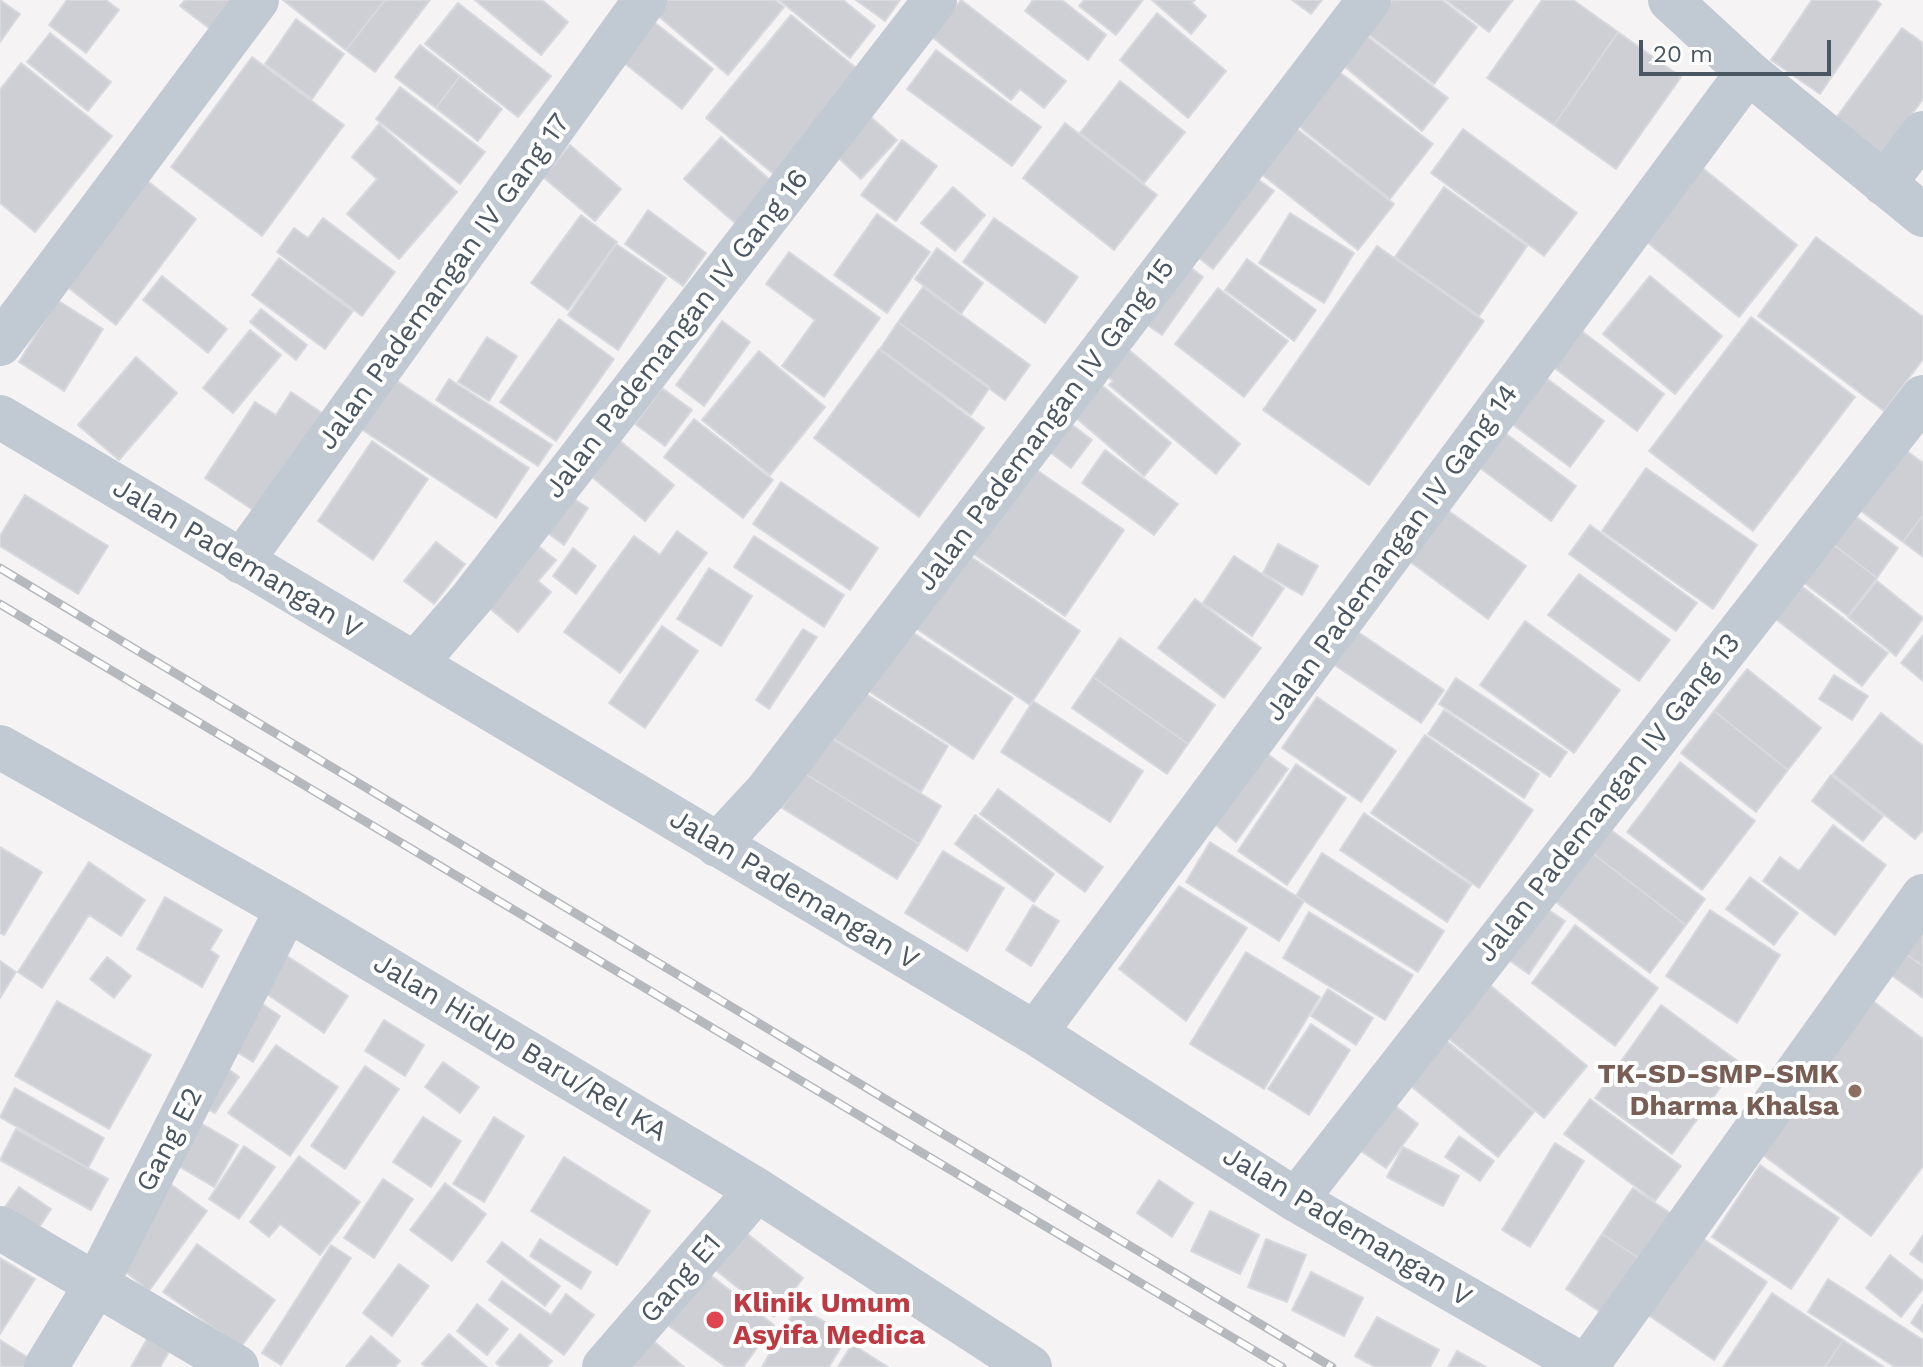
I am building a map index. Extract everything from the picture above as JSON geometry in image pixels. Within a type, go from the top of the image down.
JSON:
[{"type":"street","points":[[0,344],[257,0]]},
{"type":"street","name":"Jalan Pademangan IV Gang 17","points":[[241,562],[645,0]]},
{"type":"street","name":"Jalan Pademangan IV Gang 16","points":[[415,664],[471,599],[935,0]]},
{"type":"street","name":"Jalan Pademangan IV Gang 15","points":[[717,845],[766,792],[1369,0]]},
{"type":"street","points":[[1670,0],[1748,72],[1923,215]]},
{"type":"street","name":"Jalan Pademangan IV Gang 14","points":[[1035,1033],[1748,72]]},
{"type":"street","points":[[1884,184],[1923,133]]},
{"type":"street","name":"Jalan Pademangan IV Gang 13","points":[[1296,1200],[1923,397]]},
{"type":"street","name":"Jalan Pademangan V","points":[[0,417],[1035,1033],[1296,1200],[1586,1367]]},
{"type":"street","name":"Jalan Hidup Baru/Rel KA","points":[[0,747],[287,909],[757,1190],[1030,1367]]},
{"type":"street","points":[[1586,1367],[1923,896]]},
{"type":"street","name":"Gang E2","points":[[46,1367],[97,1283],[287,909]]},
{"type":"street","name":"Gang E1","points":[[604,1367],[757,1190]]},
{"type":"street","points":[[0,1228],[237,1367]]},
{"type":"building","points":[[0,0],[20,14],[0,42]]},
{"type":"building","points":[[67,0],[106,0],[119,10],[86,53],[49,25]]},
{"type":"building","points":[[185,0],[235,0],[214,32],[180,6]]},
{"type":"building","points":[[283,0],[385,0],[346,50]]},
{"type":"building","points":[[385,0],[430,0],[375,72],[346,50]]},
{"type":"building","points":[[475,0],[542,0],[568,22],[541,55]]},
{"type":"building","points":[[667,0],[775,0],[784,7],[728,75],[656,14]]},
{"type":"building","points":[[779,0],[843,0],[875,26],[850,58]]},
{"type":"building","points":[[856,0],[900,0],[885,21]]},
{"type":"building","points":[[961,0],[1066,81],[1044,108],[1020,89],[1011,100],[932,37]]},
{"type":"building","points":[[1033,0],[1062,0],[1106,35],[1088,60],[1025,11]]},
{"type":"building","points":[[1084,0],[1143,0],[1116,35],[1079,6]]},
{"type":"building","points":[[1152,0],[1195,0],[1192,3],[1206,16],[1191,34]]},
{"type":"building","points":[[1292,0],[1322,0],[1311,14]]},
{"type":"building","points":[[1392,0],[1442,0],[1477,27],[1434,84],[1368,34]]},
{"type":"building","points":[[1446,0],[1513,0],[1489,32]]},
{"type":"building","points":[[1542,0],[1573,0],[1618,32],[1554,125],[1487,78]]},
{"type":"building","points":[[1812,0],[1876,0],[1881,4],[1820,94],[1771,60]]},
{"type":"building","points":[[458,3],[551,76],[518,117],[425,44]]},
{"type":"building","points":[[1157,13],[1226,71],[1188,118],[1120,60]]},
{"type":"building","points":[[644,14],[713,69],[682,109],[613,54]]},
{"type":"building","points":[[791,15],[861,72],[776,176],[706,118]]},
{"type":"building","points":[[296,19],[344,54],[312,99],[265,64]]},
{"type":"building","points":[[1356,28],[1448,98],[1422,131],[1332,56]]},
{"type":"building","points":[[1902,28],[1923,43],[1923,99],[1877,161],[1830,126]]},
{"type":"building","points":[[1618,32],[1681,77],[1616,169],[1554,125]]},
{"type":"building","points":[[50,33],[111,82],[88,111],[27,62]]},
{"type":"building","points":[[420,45],[460,76],[436,108],[395,77]]},
{"type":"building","points":[[936,50],[1041,127],[1012,166],[907,89]]},
{"type":"building","points":[[252,57],[344,125],[262,236],[171,167]]},
{"type":"building","points":[[21,63],[112,136],[35,232],[0,203],[0,90]]},
{"type":"building","points":[[1329,64],[1433,144],[1390,199],[1286,116]]},
{"type":"building","points":[[460,76],[502,109],[478,141],[436,108]]},
{"type":"building","points":[[1120,81],[1185,132],[1144,183],[1080,133]]},
{"type":"building","points":[[400,87],[485,152],[460,184],[376,119]]},
{"type":"building","points":[[864,111],[897,140],[861,179],[829,149]]},
{"type":"building","points":[[1284,119],[1394,204],[1358,250],[1250,165]]},
{"type":"building","points":[[1065,123],[1157,195],[1114,250],[1023,178]]},
{"type":"building","points":[[379,124],[457,192],[399,259],[347,214],[377,179],[352,157]]},
{"type":"building","points":[[1463,129],[1577,213],[1544,256],[1431,173]]},
{"type":"building","points":[[721,137],[778,187],[741,228],[684,179]]},
{"type":"building","points":[[902,140],[937,166],[896,221],[861,195]]},
{"type":"building","points":[[570,145],[621,189],[595,221],[543,177]]},
{"type":"building","points":[[1694,161],[1797,245],[1739,317],[1636,233]]},
{"type":"building","points":[[1244,169],[1274,191],[1213,269],[1185,247]]},
{"type":"building","points":[[141,176],[196,219],[116,325],[61,282]]},
{"type":"building","points":[[953,187],[985,215],[955,251],[921,223]]},
{"type":"building","points":[[1444,187],[1527,246],[1479,316],[1395,257]]},
{"type":"building","points":[[648,210],[706,253],[683,286],[625,244]]},
{"type":"building","points":[[1290,213],[1354,253],[1324,303],[1259,263]]},
{"type":"building","points":[[877,214],[930,252],[887,313],[834,275]]},
{"type":"building","points":[[581,215],[617,242],[568,310],[531,283]]},
{"type":"building","points":[[323,218],[395,272],[362,316],[277,252],[294,228],[308,238]]},
{"type":"building","points":[[994,218],[1078,277],[1045,323],[963,262]]},
{"type":"building","points":[[1816,237],[1923,317],[1923,359],[1884,411],[1758,316]]},
{"type":"building","points":[[616,244],[666,278],[618,350],[568,315]]},
{"type":"building","points":[[1377,246],[1484,321],[1369,485],[1263,410]]},
{"type":"building","points":[[937,248],[983,283],[961,314],[915,279]]},
{"type":"building","points":[[789,252],[880,318],[824,397],[782,366],[815,320],[766,284]]},
{"type":"building","points":[[1177,257],[1203,277],[1162,335],[1134,316]]},
{"type":"building","points":[[279,258],[353,311],[325,349],[252,295]]},
{"type":"building","points":[[1247,259],[1316,310],[1294,341],[1225,290]]},
{"type":"building","points":[[162,276],[227,329],[208,353],[143,300]]},
{"type":"building","points":[[1650,276],[1722,336],[1675,394],[1603,334]]},
{"type":"building","points":[[923,287],[1030,365],[1005,400],[898,322]]},
{"type":"building","points":[[1218,288],[1288,341],[1244,397],[1175,344]]},
{"type":"building","points":[[57,300],[103,329],[64,391],[19,362]]},
{"type":"building","points":[[261,309],[307,345],[296,360],[250,322]]},
{"type":"building","points":[[1751,317],[1855,397],[1753,531],[1649,451]]},
{"type":"building","points":[[559,319],[614,359],[556,441],[500,402]]},
{"type":"building","points":[[1566,319],[1664,394],[1637,431],[1539,356]]},
{"type":"building","points":[[722,321],[750,342],[704,406],[676,385]]},
{"type":"building","points":[[898,322],[990,387],[971,415],[880,349]]},
{"type":"building","points":[[250,330],[281,355],[233,413],[203,388]]},
{"type":"building","points":[[487,337],[517,356],[489,401],[458,382]]},
{"type":"building","points":[[1116,339],[1240,444],[1216,474],[1109,385],[1113,381],[1095,365]]},
{"type":"building","points":[[879,349],[984,428],[919,517],[814,438]]},
{"type":"building","points":[[759,351],[825,407],[770,475],[702,420]]},
{"type":"building","points":[[136,357],[177,393],[119,460],[78,425]]},
{"type":"building","points":[[1087,373],[1171,443],[1144,476],[1061,405]]},
{"type":"building","points":[[1542,375],[1604,421],[1570,467],[1508,421]]},
{"type":"building","points":[[394,379],[529,468],[496,518],[361,429]]},
{"type":"building","points":[[449,379],[552,445],[538,466],[436,400]]},
{"type":"building","points":[[662,388],[692,410],[665,446],[635,424]]},
{"type":"building","points":[[291,392],[322,413],[256,512],[205,478],[255,402],[276,415]]},
{"type":"building","points":[[1058,414],[1092,440],[1071,468],[1035,441]]},
{"type":"building","points":[[694,419],[773,480],[743,518],[664,457]]},
{"type":"building","points":[[1497,427],[1576,486],[1551,521],[1472,462]]},
{"type":"building","points":[[372,441],[428,479],[373,560],[318,521]]},
{"type":"building","points":[[620,441],[674,485],[645,521],[592,477]]},
{"type":"building","points":[[1105,450],[1178,504],[1154,535],[1082,483]]},
{"type":"building","points":[[1907,451],[1923,463],[1923,515],[1903,542],[1861,511]]},
{"type":"building","points":[[1025,462],[1124,530],[1065,616],[966,549]]},
{"type":"building","points":[[1646,468],[1757,545],[1713,609],[1602,531]]},
{"type":"building","points":[[781,482],[878,548],[850,590],[753,524]]},
{"type":"building","points":[[565,493],[588,508],[564,545],[542,529]]},
{"type":"building","points":[[25,495],[108,546],[78,594],[0,546],[0,536]]},
{"type":"building","points":[[1842,506],[1898,548],[1877,578],[1821,535]]},
{"type":"building","points":[[1443,507],[1526,566],[1488,619],[1405,558]]},
{"type":"building","points":[[1923,515],[1923,557],[1903,542]]},
{"type":"building","points":[[1590,525],[1697,603],[1676,631],[1569,554]]},
{"type":"building","points":[[677,531],[707,553],[620,673],[564,632],[634,536],[660,555]]},
{"type":"building","points":[[1821,535],[1877,578],[1848,616],[1792,574]]},
{"type":"building","points":[[754,536],[844,595],[824,627],[734,567]]},
{"type":"building","points":[[532,541],[556,560],[538,581],[551,592],[518,632],[482,602]]},
{"type":"building","points":[[436,542],[465,564],[434,604],[404,581]]},
{"type":"building","points":[[1278,544],[1318,566],[1302,595],[1263,573]]},
{"type":"building","points":[[573,548],[596,566],[576,594],[553,576]]},
{"type":"building","points":[[958,548],[1080,631],[1030,705],[908,623]]},
{"type":"building","points":[[1234,556],[1284,588],[1252,636],[1203,603]]},
{"type":"building","points":[[709,568],[752,596],[721,646],[677,619]]},
{"type":"building","points":[[1579,574],[1670,640],[1639,681],[1548,615]]},
{"type":"building","points":[[1877,581],[1923,618],[1896,656],[1848,617]]},
{"type":"building","points":[[1799,584],[1888,653],[1862,686],[1773,617]]},
{"type":"building","points":[[1195,599],[1261,648],[1224,698],[1158,648]]},
{"type":"building","points":[[1525,621],[1620,690],[1574,753],[1480,685]]},
{"type":"building","points":[[1343,622],[1444,690],[1421,723],[1321,656]]},
{"type":"building","points":[[662,626],[698,651],[645,728],[609,703]]},
{"type":"building","points":[[903,626],[1013,698],[973,759],[864,688]]},
{"type":"building","points":[[803,629],[817,637],[769,709],[756,700]]},
{"type":"building","points":[[1923,635],[1923,681],[1901,663]]},
{"type":"building","points":[[1120,638],[1215,705],[1188,744],[1093,677]]},
{"type":"building","points":[[1747,669],[1821,728],[1788,770],[1714,711]]},
{"type":"building","points":[[1834,675],[1868,696],[1852,720],[1819,699]]},
{"type":"building","points":[[1093,677],[1188,744],[1167,774],[1072,708]]},
{"type":"building","points":[[1456,678],[1567,752],[1550,777],[1439,704]]},
{"type":"building","points":[[852,685],[948,746],[921,792],[823,732]]},
{"type":"building","points":[[1317,697],[1396,751],[1361,802],[1282,748]]},
{"type":"building","points":[[1033,701],[1143,771],[1110,822],[1001,752]]},
{"type":"building","points":[[1444,710],[1539,774],[1524,798],[1428,734]]},
{"type":"building","points":[[1714,711],[1788,770],[1756,812],[1681,753]]},
{"type":"building","points":[[1881,713],[1923,746],[1923,830],[1915,839],[1833,774]]},
{"type":"building","points":[[826,735],[941,806],[919,844],[804,773]]},
{"type":"building","points":[[1425,735],[1533,810],[1479,888],[1371,813]]},
{"type":"building","points":[[1255,745],[1288,769],[1236,842],[1204,815]]},
{"type":"building","points":[[1680,762],[1755,821],[1702,890],[1627,832]]},
{"type":"building","points":[[1296,764],[1346,798],[1287,885],[1238,851]]},
{"type":"building","points":[[804,773],[919,844],[897,879],[782,808]]},
{"type":"building","points":[[1831,775],[1883,816],[1863,841],[1812,801]]},
{"type":"building","points":[[998,789],[1103,867],[1085,892],[980,814]]},
{"type":"building","points":[[1364,813],[1471,885],[1447,922],[1340,850]]},
{"type":"building","points":[[975,815],[1054,874],[1034,902],[955,844]]},
{"type":"building","points":[[1604,825],[1705,899],[1686,925],[1583,846]]},
{"type":"building","points":[[1833,825],[1886,865],[1835,935],[1763,881],[1780,857],[1799,871]]},
{"type":"building","points":[[1210,842],[1304,901],[1279,941],[1186,882]]},
{"type":"building","points":[[1583,846],[1686,925],[1650,973],[1544,893]]},
{"type":"building","points":[[0,847],[42,872],[4,935],[0,933]]},
{"type":"building","points":[[943,851],[1004,888],[967,951],[905,913]]},
{"type":"building","points":[[1322,853],[1444,931],[1418,972],[1296,896]]},
{"type":"building","points":[[89,862],[145,900],[121,936],[89,915],[42,988],[18,972]]},
{"type":"building","points":[[1750,877],[1798,913],[1774,945],[1726,909]]},
{"type":"building","points":[[1179,886],[1247,928],[1186,1021],[1119,969]]},
{"type":"building","points":[[165,897],[222,930],[210,950],[219,956],[202,987],[137,949]]},
{"type":"building","points":[[1535,901],[1565,921],[1529,974],[1500,954]]},
{"type":"building","points":[[1033,905],[1059,921],[1031,966],[1006,950]]},
{"type":"building","points":[[1710,910],[1780,955],[1737,1023],[1666,976]]},
{"type":"building","points":[[1923,910],[1923,966],[1897,948]]},
{"type":"building","points":[[1309,912],[1413,975],[1385,1020],[1283,958]]},
{"type":"building","points":[[1575,925],[1658,988],[1615,1046],[1532,983]]},
{"type":"building","points":[[1897,948],[1923,966],[1923,998],[1883,969]]},
{"type":"building","points":[[281,952],[348,996],[324,1033],[258,988]]},
{"type":"building","points":[[1246,952],[1320,997],[1264,1089],[1190,1044]]},
{"type":"building","points":[[107,957],[131,976],[114,998],[90,979]]},
{"type":"building","points":[[0,961],[16,972],[0,998]]},
{"type":"building","points":[[1484,980],[1587,1066],[1544,1118],[1441,1032]]},
{"type":"building","points":[[1328,989],[1373,1018],[1356,1045],[1311,1016]]},
{"type":"building","name":"TK-SD-SMP-SMK Dharma Khalsa","points":[[1861,992],[1923,1039],[1923,1166],[1871,1236],[1747,1143]]},
{"type":"building","points":[[248,994],[280,1016],[253,1062],[222,1043]]},
{"type":"building","points":[[57,1001],[151,1055],[109,1129],[15,1076]]},
{"type":"building","points":[[1661,1005],[1739,1062],[1672,1154],[1595,1098]]},
{"type":"building","points":[[384,1020],[424,1045],[405,1076],[365,1051]]},
{"type":"building","points":[[1311,1024],[1350,1050],[1309,1115],[1268,1089]]},
{"type":"building","points":[[1437,1033],[1534,1112],[1498,1157],[1401,1078]]},
{"type":"building","points":[[276,1045],[338,1087],[290,1156],[228,1113]]},
{"type":"building","points":[[213,1058],[239,1077],[215,1113],[190,1100]]},
{"type":"building","points":[[443,1062],[479,1087],[460,1113],[425,1087]]},
{"type":"building","points":[[365,1066],[399,1089],[345,1169],[311,1146]]},
{"type":"building","points":[[15,1088],[104,1138],[88,1168],[0,1117]]},
{"type":"building","points":[[1387,1099],[1418,1124],[1386,1168],[1355,1147]]},
{"type":"building","points":[[1590,1099],[1681,1166],[1655,1201],[1564,1134]]},
{"type":"building","points":[[187,1115],[238,1145],[214,1187],[163,1157]]},
{"type":"building","points":[[423,1117],[461,1141],[431,1187],[393,1162]]},
{"type":"building","points":[[494,1117],[524,1136],[484,1202],[453,1184]]},
{"type":"building","points":[[16,1129],[108,1179],[91,1210],[0,1160]]},
{"type":"building","points":[[1459,1136],[1494,1161],[1480,1181],[1445,1157]]},
{"type":"building","points":[[1555,1143],[1584,1161],[1530,1247],[1502,1230]]},
{"type":"building","points":[[244,1146],[275,1167],[239,1219],[209,1199]]},
{"type":"building","points":[[1403,1147],[1459,1176],[1443,1206],[1387,1177]]},
{"type":"building","points":[[299,1156],[360,1202],[320,1255],[280,1224],[269,1237],[250,1222]]},
{"type":"building","points":[[564,1157],[650,1211],[617,1265],[531,1211]]},
{"type":"building","points":[[1760,1165],[1839,1218],[1791,1289],[1712,1237]]},
{"type":"building","points":[[383,1179],[413,1199],[374,1258],[344,1238]]},
{"type":"building","points":[[165,1180],[207,1211],[149,1291],[114,1262]]},
{"type":"building","points":[[1159,1180],[1193,1203],[1172,1237],[1137,1213]]},
{"type":"building","points":[[445,1183],[486,1214],[452,1261],[410,1230]]},
{"type":"building","points":[[19,1187],[51,1209],[31,1240],[0,1214]]},
{"type":"building","points":[[1633,1188],[1673,1215],[1642,1260],[1602,1234]]},
{"type":"building","points":[[1210,1211],[1259,1235],[1240,1274],[1191,1251]]},
{"type":"building","points":[[735,1224],[803,1278],[774,1317],[707,1263]]},
{"type":"building","points":[[1690,1230],[1767,1282],[1714,1360],[1638,1308]]},
{"type":"building","points":[[1602,1234],[1642,1260],[1606,1316],[1566,1289]]},
{"type":"building","points":[[1923,1235],[1923,1263],[1910,1254]]},
{"type":"building","points":[[540,1239],[591,1272],[581,1289],[530,1256]]},
{"type":"building","points":[[1266,1239],[1306,1255],[1287,1302],[1248,1287]]},
{"type":"building","points":[[502,1242],[560,1286],[545,1306],[487,1262]]},
{"type":"building","points":[[197,1244],[275,1300],[241,1347],[163,1292]]},
{"type":"building","points":[[331,1245],[351,1258],[281,1365],[262,1353]]},
{"type":"building","points":[[1890,1255],[1923,1281],[1923,1289],[1901,1317],[1866,1288]]},
{"type":"building","points":[[0,1258],[35,1279],[0,1334]]},
{"type":"building","points":[[399,1264],[429,1286],[392,1336],[363,1313]]},
{"type":"building","name":"Klinik Umum Asyifa Medica","points":[[699,1266],[774,1325],[743,1367],[726,1367],[655,1316]]},
{"type":"building","points":[[1311,1272],[1363,1298],[1344,1336],[1292,1310]]},
{"type":"building","points":[[1828,1279],[1923,1340],[1923,1367],[1895,1367],[1808,1312]]},
{"type":"building","points":[[502,1281],[551,1315],[566,1294],[594,1315],[564,1355],[489,1300]]},
{"type":"building","points":[[1772,1293],[1843,1340],[1825,1367],[1723,1367]]},
{"type":"building","points":[[477,1304],[508,1329],[487,1355],[457,1331]]},
{"type":"building","points":[[1923,1304],[1923,1332],[1911,1323]]},
{"type":"building","points":[[797,1306],[848,1335],[829,1367],[762,1367]]},
{"type":"building","points":[[1377,1317],[1439,1350],[1430,1367],[1375,1367],[1355,1356]]},
{"type":"building","points":[[642,1331],[684,1367],[611,1367]]},
{"type":"building","points":[[449,1334],[487,1367],[426,1367],[422,1364]]},
{"type":"building","points":[[520,1334],[552,1361],[547,1367],[501,1367],[496,1363]]},
{"type":"building","points":[[371,1336],[400,1361],[395,1367],[346,1367]]},
{"type":"building","points":[[147,1339],[169,1352],[160,1367],[131,1367]]},
{"type":"building","points":[[0,1340],[40,1365],[39,1367],[0,1367]]},
{"type":"building","points":[[1843,1340],[1884,1367],[1825,1367]]},
{"type":"building","points":[[852,1344],[888,1367],[838,1367]]},
{"type":"building","points":[[1457,1351],[1486,1367],[1448,1367]]},
{"type":"railway","points":[[0,568],[1332,1367]]},
{"type":"railway","points":[[0,604],[1282,1367]]},
{"type":"place","name":"TK-SD-SMP-SMK Dharma Khalsa","points":[[1855,1091]]},
{"type":"place","name":"Klinik Umum Asyifa Medica","points":[[715,1320]]}]
